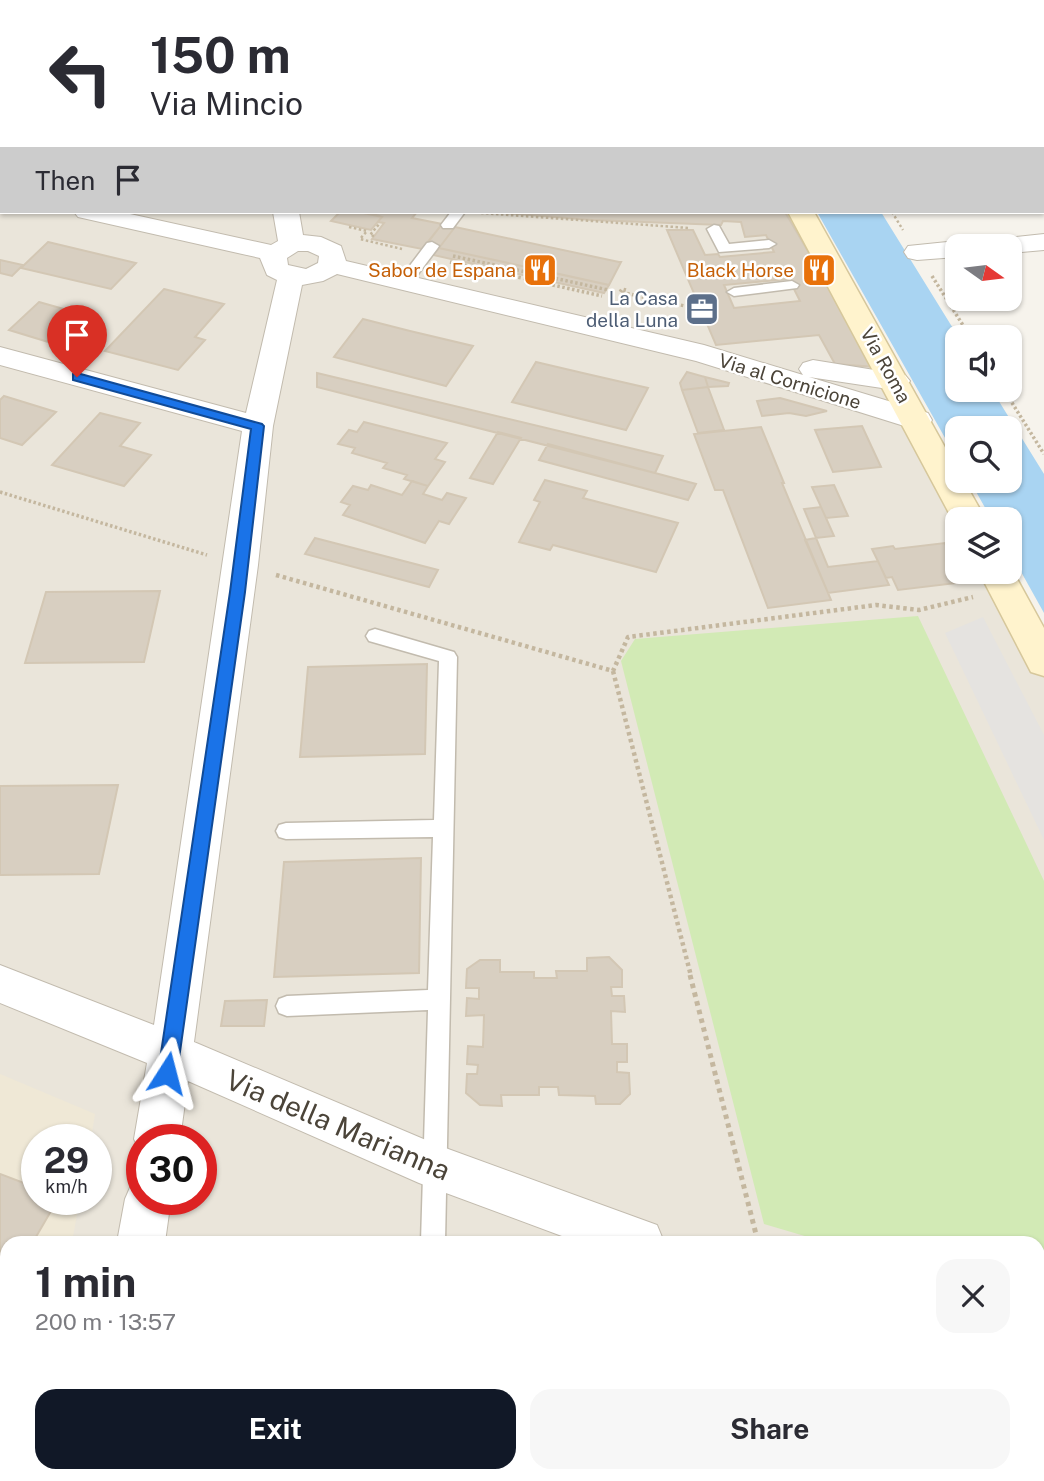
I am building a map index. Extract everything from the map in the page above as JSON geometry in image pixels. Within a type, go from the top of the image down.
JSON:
[{"type":"street","points":[[96,214],[286,258]]},
{"type":"street","points":[[159,1124],[241,565],[257,426],[286,258],[286,214]]},
{"type":"street","name":"Via Roma","points":[[802,214],[809,239],[895,381],[962,507]]},
{"type":"street","points":[[1022,244],[1044,242]]},
{"type":"street","name":"Via al Cornicione","points":[[286,258],[312,243],[327,247],[334,257],[331,265],[704,354],[917,420]]},
{"type":"street","points":[[917,252],[945,250]]},
{"type":"street","name":"Via al Cornicione","points":[[704,354],[895,381]]},
{"type":"street","points":[[0,356],[257,426]]},
{"type":"street","points":[[1002,584],[1044,662]]},
{"type":"street","name":"Via della Marianna","points":[[0,984],[170,1052],[435,1167],[624,1236]]},
{"type":"street","points":[[142,1236],[145,1215]]},
{"type":"lane","points":[[448,225],[456,214]]},
{"type":"lane","points":[[714,229],[724,249],[769,244]]},
{"type":"lane","points":[[404,283],[438,250]]},
{"type":"lane","points":[[734,292],[792,285]]},
{"type":"lane","points":[[375,636],[448,657],[433,1236]]},
{"type":"lane","points":[[286,831],[443,828]]},
{"type":"lane","points":[[287,1006],[439,1000]]},
{"type":"path","points":[[492,214],[714,229]]},
{"type":"path","points":[[374,236],[370,235],[380,223]]},
{"type":"path","points":[[438,250],[613,291]]},
{"type":"path","points":[[446,261],[602,296]]},
{"type":"path","points":[[511,276],[515,270]]},
{"type":"path","points":[[626,290],[622,289],[620,292],[685,306]]},
{"type":"path","points":[[1012,402],[1044,454]]},
{"type":"path","points":[[0,492],[241,565],[613,671]]},
{"type":"path","points":[[756,1236],[613,671],[628,637],[876,605],[919,610],[992,584]]},
{"type":"shaded area","points":[[0,214],[810,214],[945,457],[945,493],[957,493],[957,507],[945,507],[945,584],[1016,584],[1044,635],[1044,1236],[0,1236]]},
{"type":"shaded area","points":[[983,617],[1044,735],[1044,840],[945,633]]},
{"type":"shaded area","points":[[0,1074],[95,1114],[93,1124],[21,1124],[21,1215],[77,1215],[73,1236],[0,1236]]},
{"type":"green space","points":[[918,616],[1044,881],[1044,1236],[805,1236],[764,1224],[621,661],[635,639]]},
{"type":"water","points":[[818,214],[882,214],[951,325],[945,325],[945,402],[999,402],[1008,416],[945,416],[945,438]]},
{"type":"water","points":[[1022,438],[1044,474],[1044,613],[1022,574],[1022,507],[985,507],[977,493],[1022,493]]},
{"type":"building","points":[[338,214],[382,217],[371,230],[331,221]]},
{"type":"building","points":[[373,214],[415,214],[412,218],[442,224],[422,249],[372,239],[384,223],[378,222],[382,217]]},
{"type":"building","points":[[518,214],[786,214],[876,367],[835,364],[819,335],[716,345],[667,230],[693,230],[705,255],[718,254],[720,257],[774,252],[766,235],[745,237],[741,222],[723,221],[721,225]],"holes":[[[789,279],[800,301],[734,308],[724,285]]]},
{"type":"building","points":[[442,224],[455,227],[439,248],[426,245]]},
{"type":"building","points":[[455,227],[621,262],[609,285],[439,248]]},
{"type":"building","points":[[48,242],[136,263],[111,289],[21,268]]},
{"type":"building","points":[[439,248],[609,285],[604,293],[433,255]]},
{"type":"building","points":[[0,260],[23,265],[12,276],[0,273]]},
{"type":"building","points":[[164,289],[224,304],[195,337],[205,340],[178,370],[105,351]]},
{"type":"building","points":[[39,302],[85,315],[55,344],[9,330]]},
{"type":"building","points":[[363,319],[473,346],[446,386],[334,357]]},
{"type":"building","points":[[536,362],[648,388],[626,430],[512,402]]},
{"type":"building","points":[[687,372],[705,377],[708,387],[682,390],[680,383]]},
{"type":"building","points":[[317,373],[663,456],[655,473],[317,387]]},
{"type":"building","points":[[705,377],[729,383],[728,386],[708,387]]},
{"type":"building","points":[[708,387],[724,430],[698,433],[682,390]]},
{"type":"building","points":[[4,396],[56,412],[22,445],[0,438],[0,400]]},
{"type":"building","points":[[780,398],[827,411],[806,416],[789,413],[762,416],[757,401]]},
{"type":"building","points":[[100,413],[140,423],[120,446],[151,455],[124,486],[52,465]]},
{"type":"building","points":[[364,422],[447,443],[435,459],[445,462],[428,486],[404,479],[407,475],[383,468],[387,463],[352,453],[355,448],[338,444],[349,430],[357,432]]},
{"type":"building","points":[[862,426],[881,467],[833,472],[815,430]]},
{"type":"building","points":[[761,427],[831,600],[768,608],[723,490],[715,490],[694,434]]},
{"type":"building","points":[[498,432],[521,438],[493,484],[470,478]]},
{"type":"building","points":[[548,444],[696,484],[688,500],[539,460]]},
{"type":"building","points":[[545,480],[587,491],[583,498],[678,523],[656,572],[553,545],[550,550],[519,542],[540,502],[534,500]]},
{"type":"building","points":[[412,481],[428,486],[423,494],[442,500],[447,493],[466,498],[449,524],[439,521],[425,543],[343,515],[350,505],[341,502],[353,486],[368,490],[371,485],[402,495]]},
{"type":"building","points":[[834,485],[848,516],[826,518],[812,487]]},
{"type":"building","points":[[821,507],[834,536],[816,538],[804,509]]},
{"type":"building","points":[[315,538],[438,570],[429,587],[305,554]]},
{"type":"building","points":[[816,538],[828,567],[878,561],[889,585],[828,593],[805,540]]},
{"type":"building","points":[[945,543],[945,584],[948,584],[898,590],[892,577],[886,578],[872,549],[893,546],[895,549]]},
{"type":"building","points":[[160,591],[144,662],[25,663],[46,592]]},
{"type":"building","points":[[427,664],[425,754],[300,757],[308,667]]},
{"type":"building","points":[[118,785],[99,874],[0,875],[0,786]]},
{"type":"building","points":[[421,858],[419,973],[274,977],[284,862]]},
{"type":"building","points":[[609,957],[622,970],[622,987],[611,987],[612,996],[624,996],[625,1012],[611,1011],[612,1044],[627,1044],[627,1062],[617,1062],[617,1072],[629,1073],[630,1094],[620,1104],[596,1104],[595,1096],[559,1095],[558,1087],[539,1087],[539,1095],[501,1095],[502,1106],[480,1105],[466,1093],[467,1074],[477,1074],[478,1065],[467,1064],[468,1046],[483,1047],[484,1015],[466,1016],[467,998],[479,999],[479,988],[466,988],[467,969],[480,960],[500,960],[500,972],[534,972],[534,978],[557,978],[556,971],[587,971],[587,958]]},
{"type":"building","points":[[267,1000],[264,1026],[221,1026],[225,1001]]},
{"type":"building","points":[[0,1174],[21,1182],[21,1215],[49,1215],[36,1236],[0,1236]]},
{"type":"place","name":"Sabor de Espana","points":[[540,270]]},
{"type":"place","name":"Black Horse","points":[[819,270]]},
{"type":"place","name":"La Casa della Luna","points":[[702,309]]},
{"type":"route","points":[[77,377],[257,426],[237,592],[167,1073]]}]
